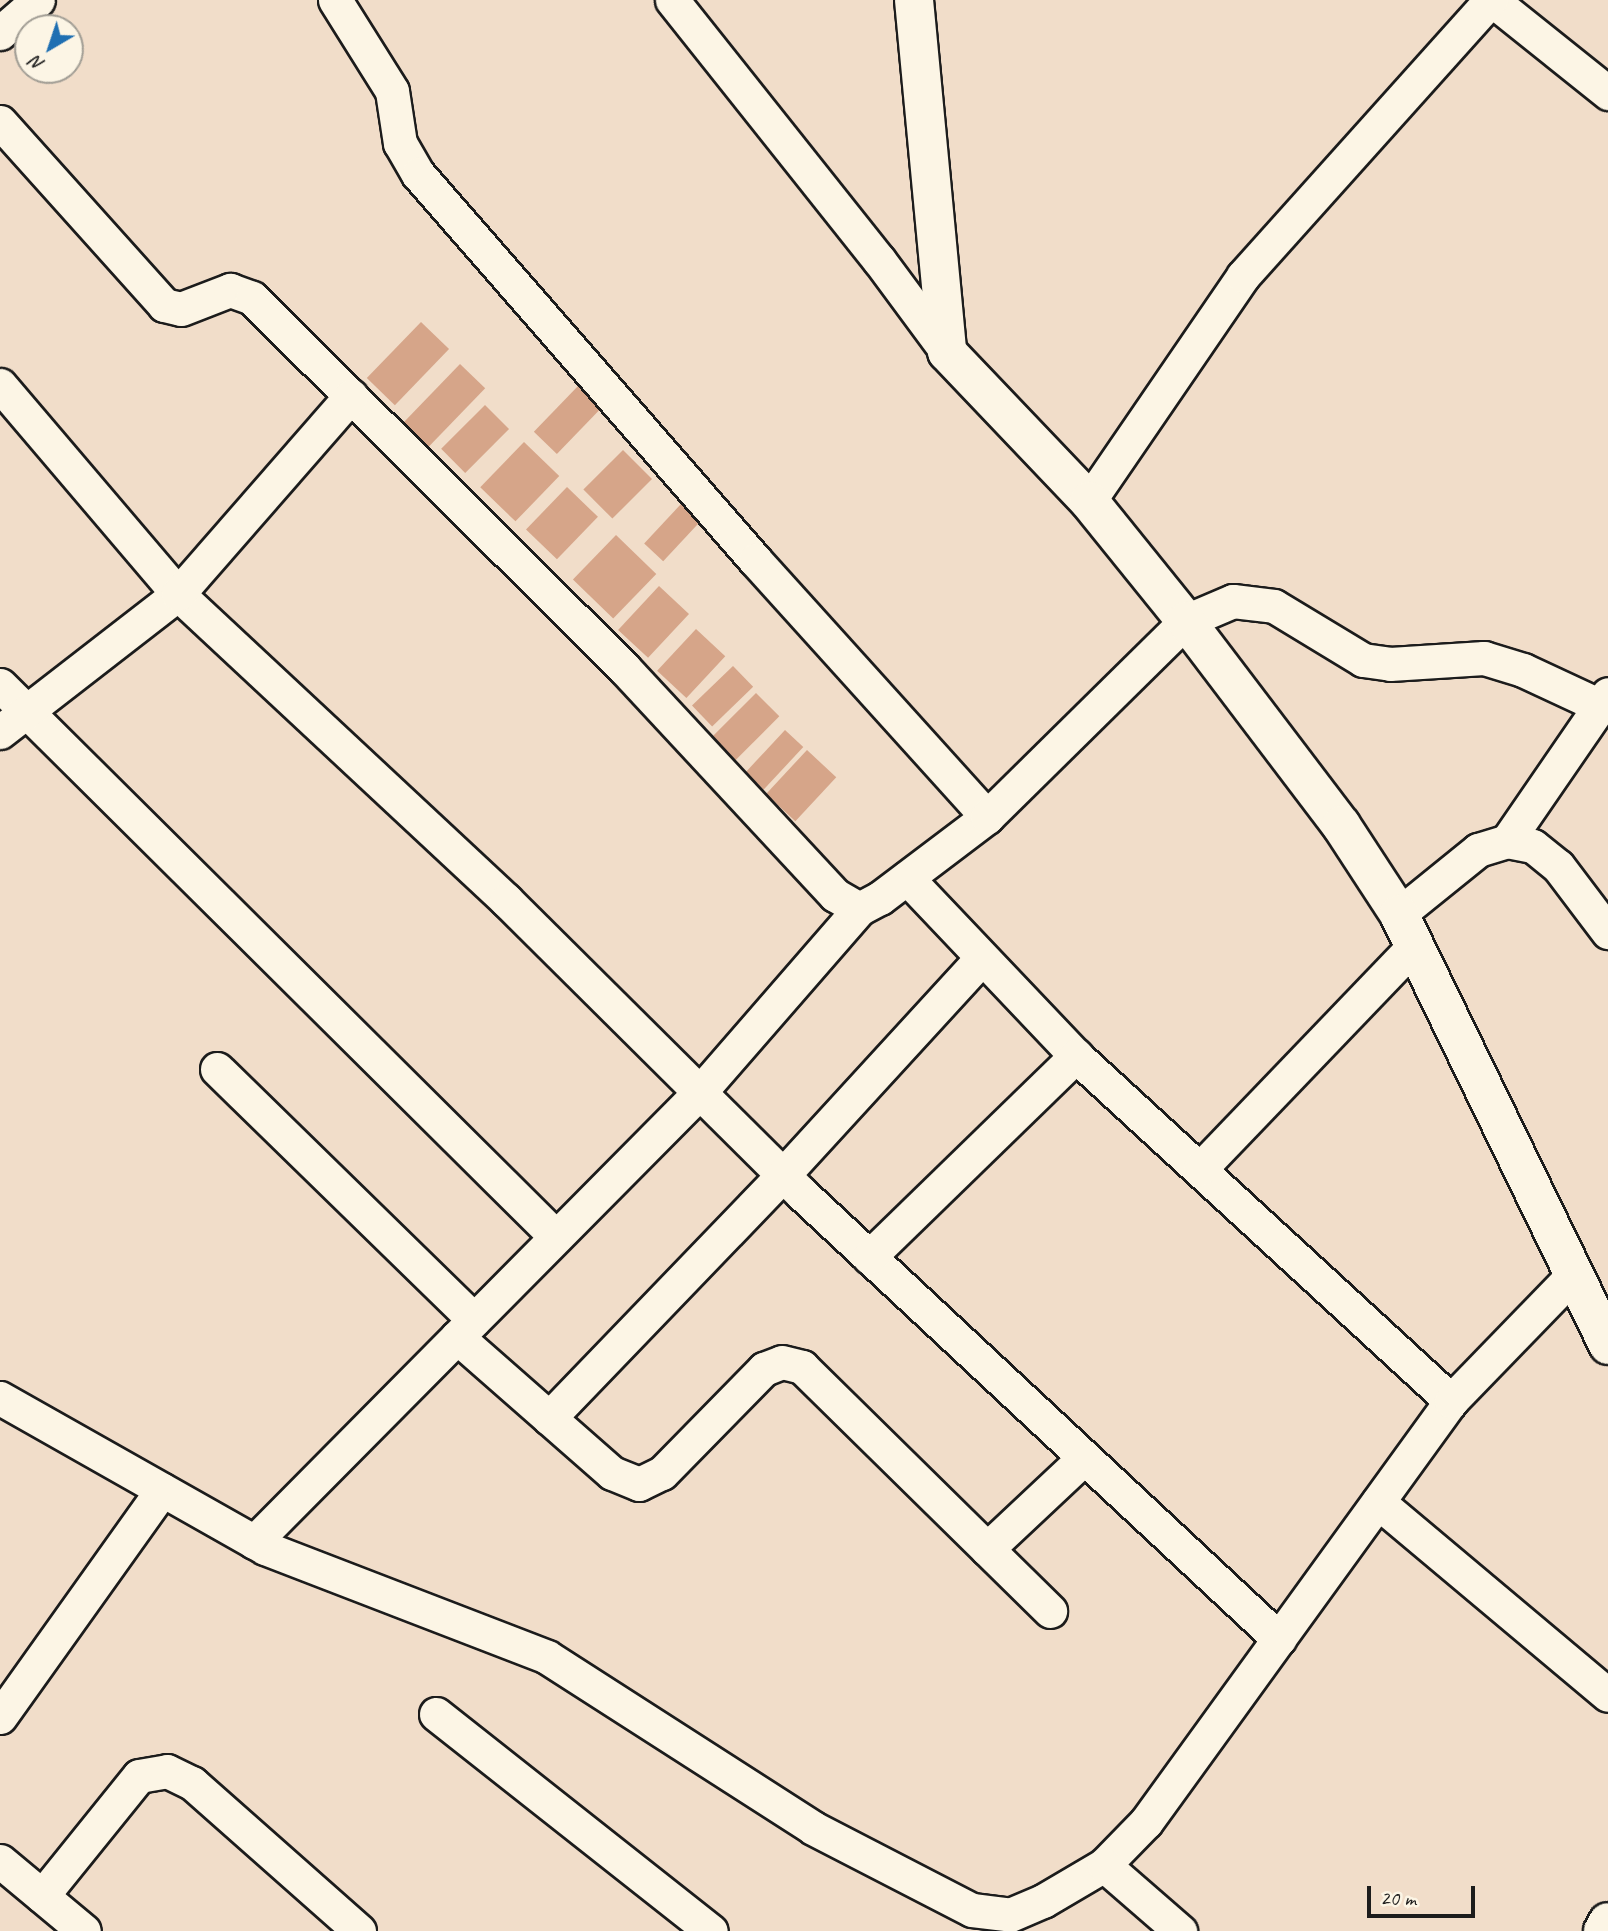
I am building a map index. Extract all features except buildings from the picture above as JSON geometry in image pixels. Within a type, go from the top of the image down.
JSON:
[{"type":"main road","points":[[914,0],[947,352],[1089,501],[1186,621],[1341,825],[1406,930],[1608,1345]]},
{"type":"main road","points":[[1602,1931],[1608,1922]]},
{"type":"street","points":[[0,33],[38,0]]},
{"type":"street","points":[[672,0],[880,260],[947,352]]},
{"type":"street","points":[[1089,501],[1242,276],[1492,0],[1602,76]]},
{"type":"street","points":[[344,3],[392,91],[400,143],[418,174],[755,560],[987,817]]},
{"type":"street","points":[[0,122],[164,305],[181,309],[230,290],[243,292],[252,298],[624,668],[835,895],[859,909]]},
{"type":"street","points":[[0,385],[178,594],[506,900],[869,1257],[1279,1639]]},
{"type":"street","points":[[0,732],[178,594],[351,396]]},
{"type":"street","points":[[254,1542],[700,1092],[859,909],[907,878],[987,817],[1186,621],[1233,601],[1274,606],[1363,660],[1390,664],[1485,658],[1603,700],[1507,841]]},
{"type":"street","points":[[0,685],[556,1237]]},
{"type":"street","points":[[1200,1169],[1478,850],[1507,841],[1533,846],[1558,866],[1608,932]]},
{"type":"street","points":[[907,878],[1076,1056],[1451,1401]]},
{"type":"street","points":[[550,1418],[783,1175],[982,958]]},
{"type":"street","points":[[869,1257],[1076,1056]]},
{"type":"street","points":[[216,1069],[550,1418],[612,1473],[639,1484],[662,1473],[764,1369],[782,1362],[802,1367],[1050,1611]]},
{"type":"street","points":[[0,1398],[254,1542],[547,1657],[813,1828],[972,1910],[1010,1915],[1044,1901],[1104,1865],[1146,1822],[1451,1401],[1575,1273]]},
{"type":"street","points":[[987,1549],[1084,1458]]},
{"type":"street","points":[[0,1717],[162,1490]]},
{"type":"street","points":[[1378,1502],[1608,1695]]},
{"type":"street","points":[[436,1714],[711,1931]]},
{"type":"street","points":[[42,1896],[139,1776],[167,1771],[192,1783],[359,1931]]},
{"type":"street","points":[[0,1861],[84,1931]]},
{"type":"street","points":[[1104,1865],[1180,1931]]}]
